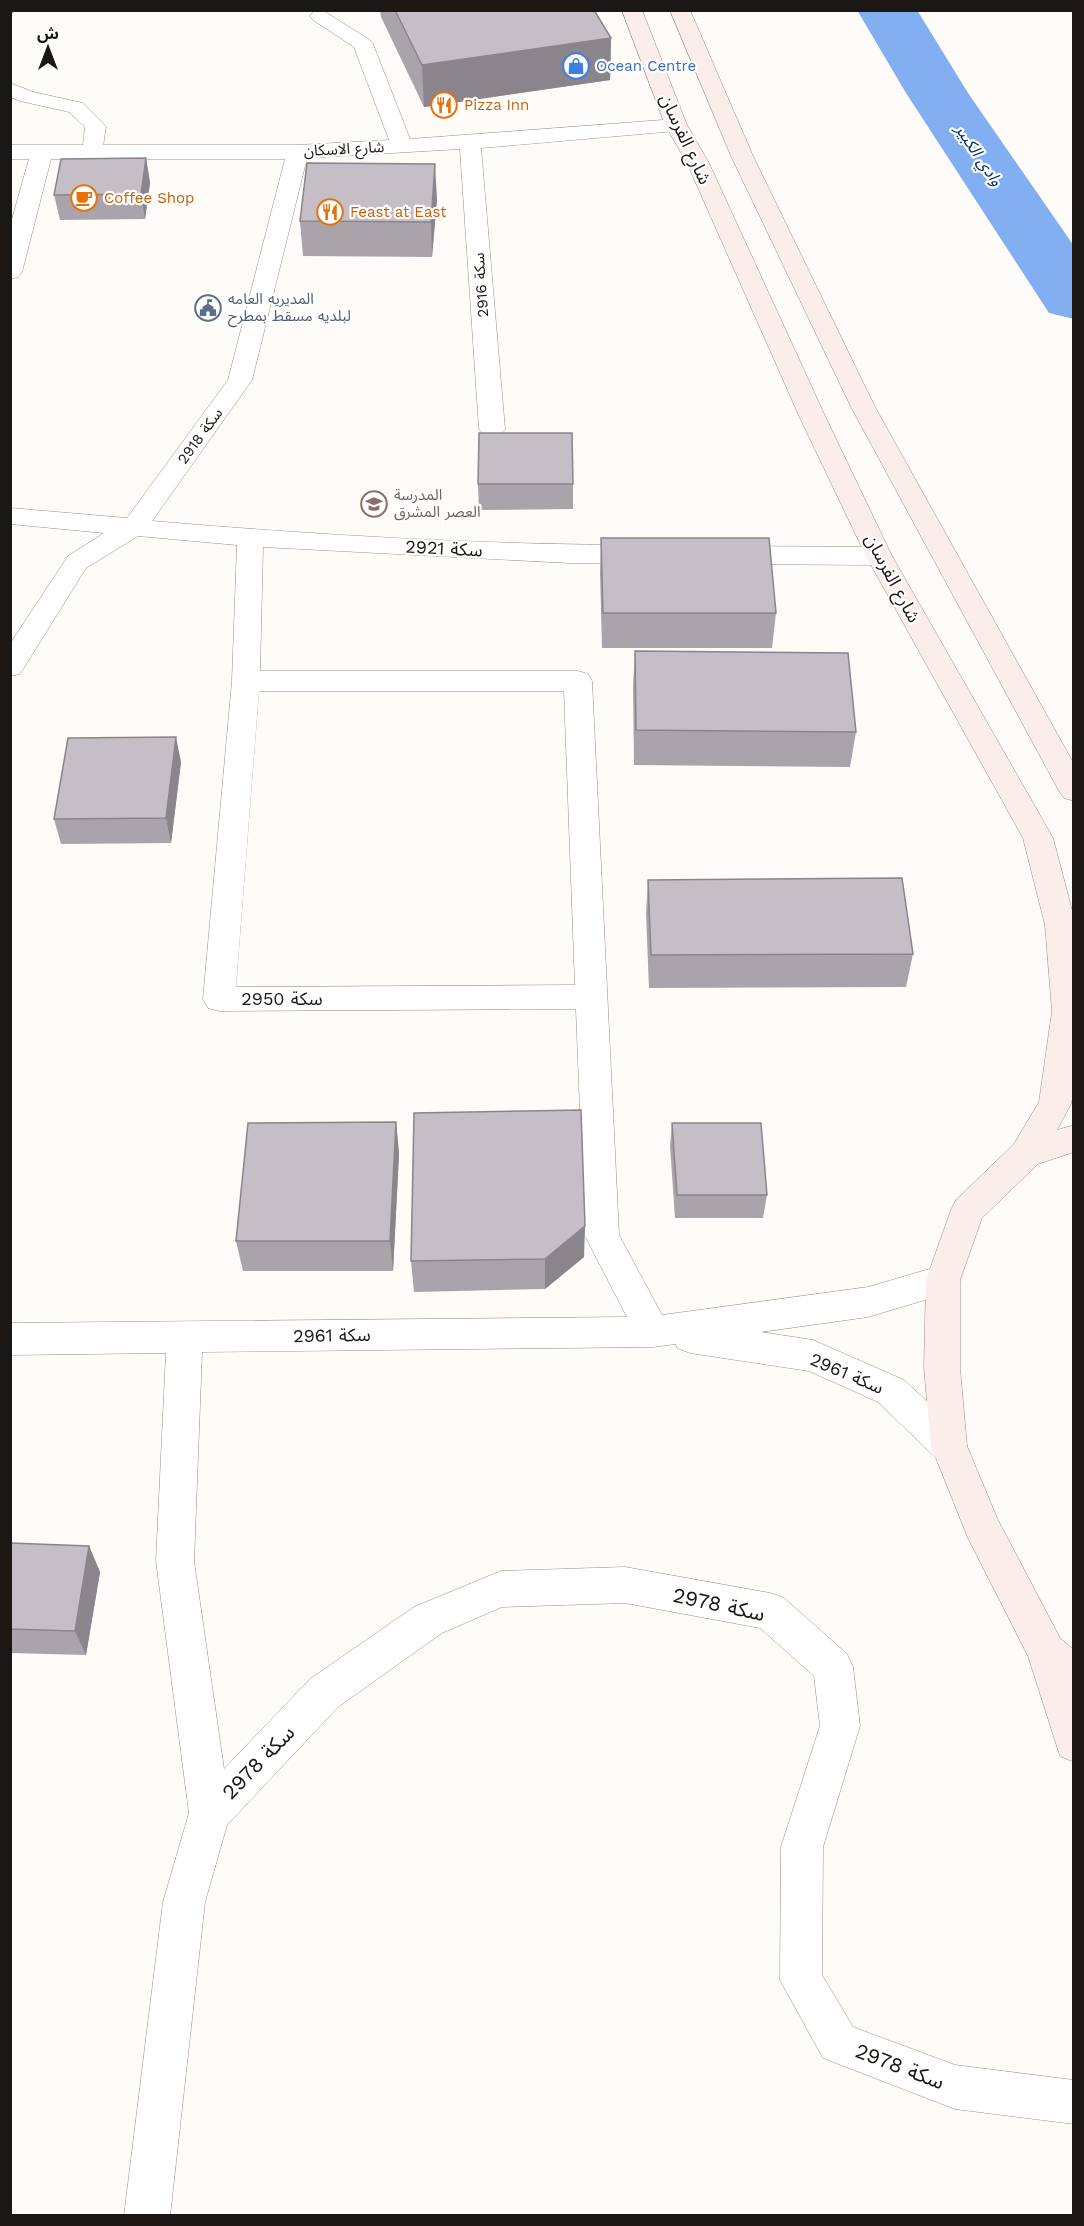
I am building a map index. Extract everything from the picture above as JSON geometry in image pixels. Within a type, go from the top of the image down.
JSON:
[{"type":"street","name":"شارع الفرسان","points":[[632,10],[676,124],[698,163],[813,418],[879,556],[1038,838],[1060,925],[1068,1011],[1055,1104],[1026,1154]]},
{"type":"street","points":[[680,10],[742,156],[863,407],[1074,791]]},
{"type":"street","points":[[320,16],[363,44],[402,146]]},
{"type":"street","name":"شارع الاسكان","points":[[10,152],[298,152],[470,142],[676,124]]},
{"type":"street","name":"سكة 2916","points":[[470,142],[492,429]]},
{"type":"street","name":"سكة 2918","points":[[10,668],[77,562],[135,526],[240,380],[298,152]]},
{"type":"street","points":[[10,272],[41,153]]},
{"type":"street","name":"سكة 2921","points":[[10,516],[250,538],[568,554],[879,556]]},
{"type":"street","name":"سكة 2950","points":[[250,538],[246,681],[219,999],[593,997]]},
{"type":"street","points":[[246,681],[579,681],[602,1236],[653,1332]]},
{"type":"street","points":[[1074,1138],[1026,1154],[968,1210],[943,1280],[942,1368],[949,1446],[981,1526],[1060,1664],[1074,1742]]},
{"type":"street","name":"سكة 2961","points":[[10,1339],[653,1332],[868,1302],[943,1280]]},
{"type":"street","name":"سكة 2961","points":[[653,1332],[813,1356],[891,1391],[949,1446]]},
{"type":"street","name":"سكة 2978","points":[[147,2216],[184,1902],[210,1813],[175,1561],[185,1337]]},
{"type":"street","name":"سكة 2978","points":[[210,1813],[324,1693],[428,1620],[501,1589],[625,1585],[770,1611],[833,1667],[840,1726],[802,1847],[801,1980],[838,2043],[955,2087],[1074,2102]]},
{"type":"lane","points":[[16,94],[76,107],[96,126],[92,153]]},
{"type":"building","points":[[395,10],[594,10],[611,38],[422,65]]},
{"type":"building","points":[[146,158],[141,194],[54,195],[61,159]]},
{"type":"building","points":[[307,163],[435,164],[431,222],[300,221]]},
{"type":"building","points":[[479,433],[572,433],[573,484],[478,484]]},
{"type":"building","points":[[601,538],[769,538],[776,613],[603,613]]},
{"type":"building","points":[[635,651],[848,653],[856,732],[636,730]]},
{"type":"building","points":[[176,737],[166,818],[54,819],[68,738]]},
{"type":"building","points":[[902,878],[913,954],[651,955],[648,880]]},
{"type":"building","points":[[581,1110],[585,1226],[545,1259],[411,1261],[414,1113]]},
{"type":"building","points":[[396,1122],[390,1241],[236,1241],[248,1123]]},
{"type":"building","points":[[672,1123],[761,1123],[767,1195],[677,1195]]},
{"type":"building","points":[[10,1543],[89,1546],[75,1631],[10,1629]]},
{"type":"waterway","name":"وادي الكبير","points":[[887,10],[937,93],[1074,298]]},
{"type":"place","name":"Ocean Centre","points":[[576,66]]},
{"type":"place","name":"Pizza Inn","points":[[444,105]]},
{"type":"place","name":"Coffee Shop","points":[[84,198]]},
{"type":"place","name":"Feast at East","points":[[330,212]]},
{"type":"place","name":"المديريه العامه لبلديه مسقط بمطرح","points":[[208,308]]},
{"type":"place","name":"المدرسة العصر المشرق","points":[[374,504]]}]
